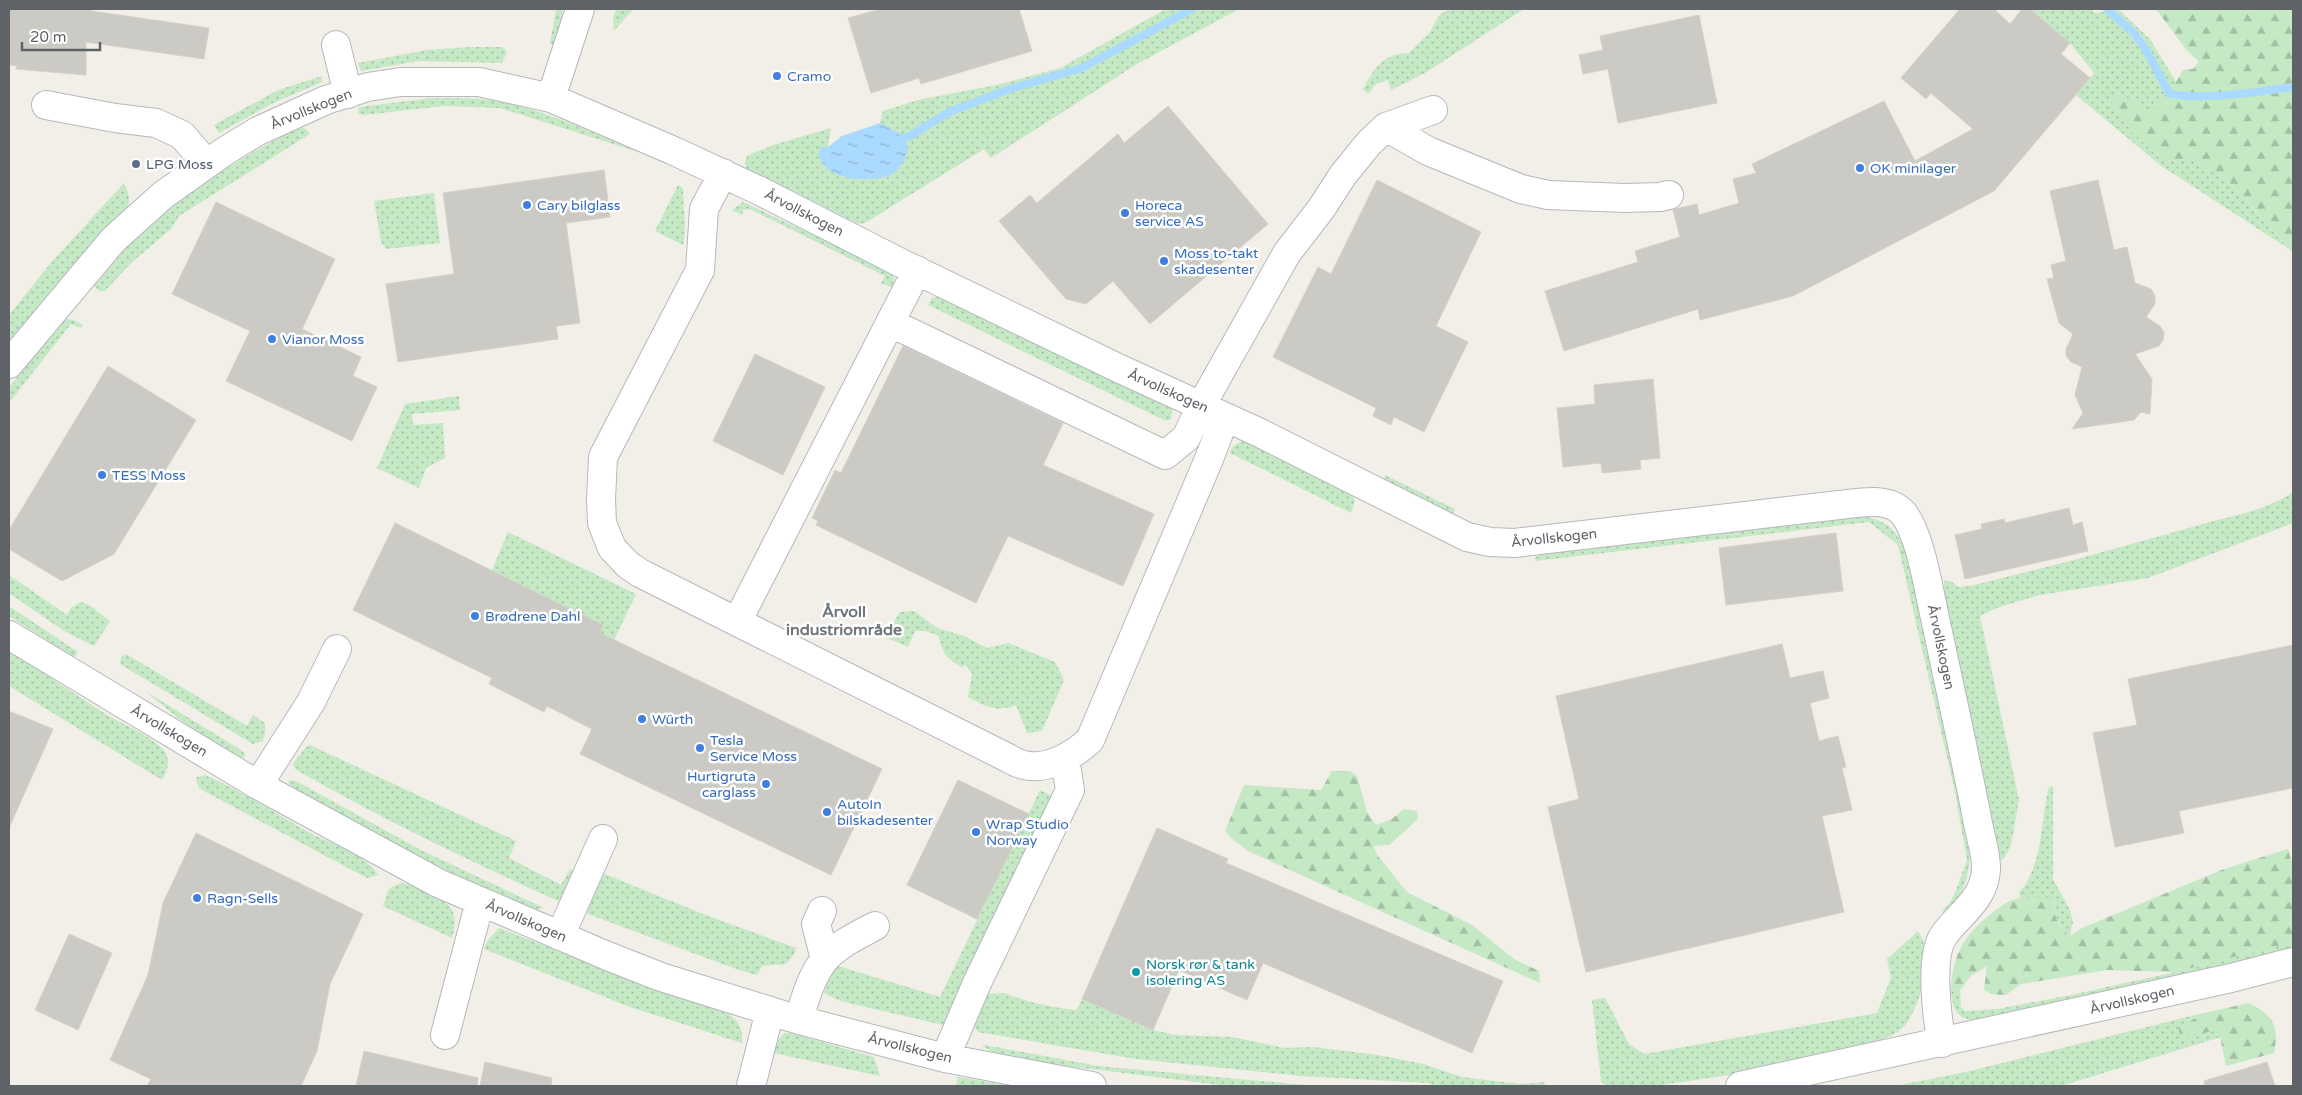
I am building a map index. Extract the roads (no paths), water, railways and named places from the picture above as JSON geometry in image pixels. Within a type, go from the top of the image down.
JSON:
[{"type":"street","points":[[552,98],[580,9]]},
{"type":"street","points":[[336,45],[348,94]]},
{"type":"street","name":"Årvollskogen","points":[[9,364],[113,240],[162,196],[258,131],[326,100],[368,87],[400,82],[479,82],[552,98],[723,173],[917,270],[1118,368],[1213,411],[1468,537],[1490,542],[1515,543],[1874,502],[1892,504],[1904,514],[1913,531],[1924,567],[1969,776],[1986,869],[1982,887],[1971,908],[1943,936],[1938,951],[1936,970],[1942,1043]]},
{"type":"street","points":[[46,105],[115,118],[156,123],[182,135],[207,164]]},
{"type":"street","points":[[890,323],[1165,455],[1186,438],[1213,411],[1287,253],[1369,143],[1386,127],[1433,110]]},
{"type":"street","points":[[1386,127],[1428,151],[1521,189],[1548,195],[1625,198],[1669,195]]},
{"type":"street","points":[[723,173],[704,209],[700,270],[603,457],[602,523],[612,548],[628,565],[737,622],[1025,766],[1048,764],[1065,758],[1078,751],[1090,740],[1209,459],[1213,411]]},
{"type":"street","points":[[737,622],[917,270]]},
{"type":"street","name":"Årvollskogen","points":[[9,635],[258,784],[438,884],[560,936],[661,977],[799,1020],[944,1058],[1092,1086]]},
{"type":"street","points":[[258,784],[311,702],[337,649]]},
{"type":"street","points":[[944,1058],[977,983],[1070,790],[1065,758]]},
{"type":"street","points":[[560,936],[603,839]]},
{"type":"street","points":[[446,1035],[480,901]]},
{"type":"street","points":[[822,911],[816,924],[825,959]]},
{"type":"street","points":[[799,1020],[806,995],[825,959],[844,944],[875,926]]},
{"type":"street","name":"Årvollskogen","points":[[1740,1086],[1942,1043],[2293,962]]},
{"type":"street","points":[[751,1086],[770,1011]]},
{"type":"water","points":[[880,123],[898,132],[906,142],[907,154],[900,166],[891,175],[861,179],[844,177],[829,170],[822,163],[818,153],[822,147],[828,147],[842,136]]},
{"type":"waterway","points":[[894,141],[910,136],[949,112],[1010,89],[1082,68],[1192,9]]},
{"type":"waterway","points":[[2107,9],[2134,33],[2146,50],[2169,93],[2212,96],[2293,87]]},
{"type":"place","name":"Cramo","points":[[777,76]]},
{"type":"place","name":"LPG Moss","points":[[136,164]]},
{"type":"place","name":"OK minilager","points":[[1860,168]]},
{"type":"place","name":"Cary bilglass","points":[[527,205]]},
{"type":"place","name":"Horeca service AS","points":[[1125,213]]},
{"type":"place","name":"Moss to-takt skadesenter","points":[[1164,261]]},
{"type":"place","name":"Vianor Moss","points":[[272,339]]},
{"type":"place","name":"TESS Moss","points":[[102,475]]},
{"type":"place","name":"Brødrene Dahl","points":[[475,616]]},
{"type":"place","name":"Würth","points":[[642,719]]},
{"type":"place","name":"Tesla Service Moss","points":[[700,748]]},
{"type":"place","name":"Hurtigruta carglass","points":[[766,784]]},
{"type":"place","name":"AutoIn bilskadesenter","points":[[827,812]]},
{"type":"place","name":"Wrap Studio Norway","points":[[976,832]]},
{"type":"place","name":"Ragn-Sells","points":[[197,898]]},
{"type":"place","name":"Norsk rør & tank isolering AS","points":[[1136,972]]},
{"type":"district","name":"Årvoll industriområde","points":[[844,621]]}]
